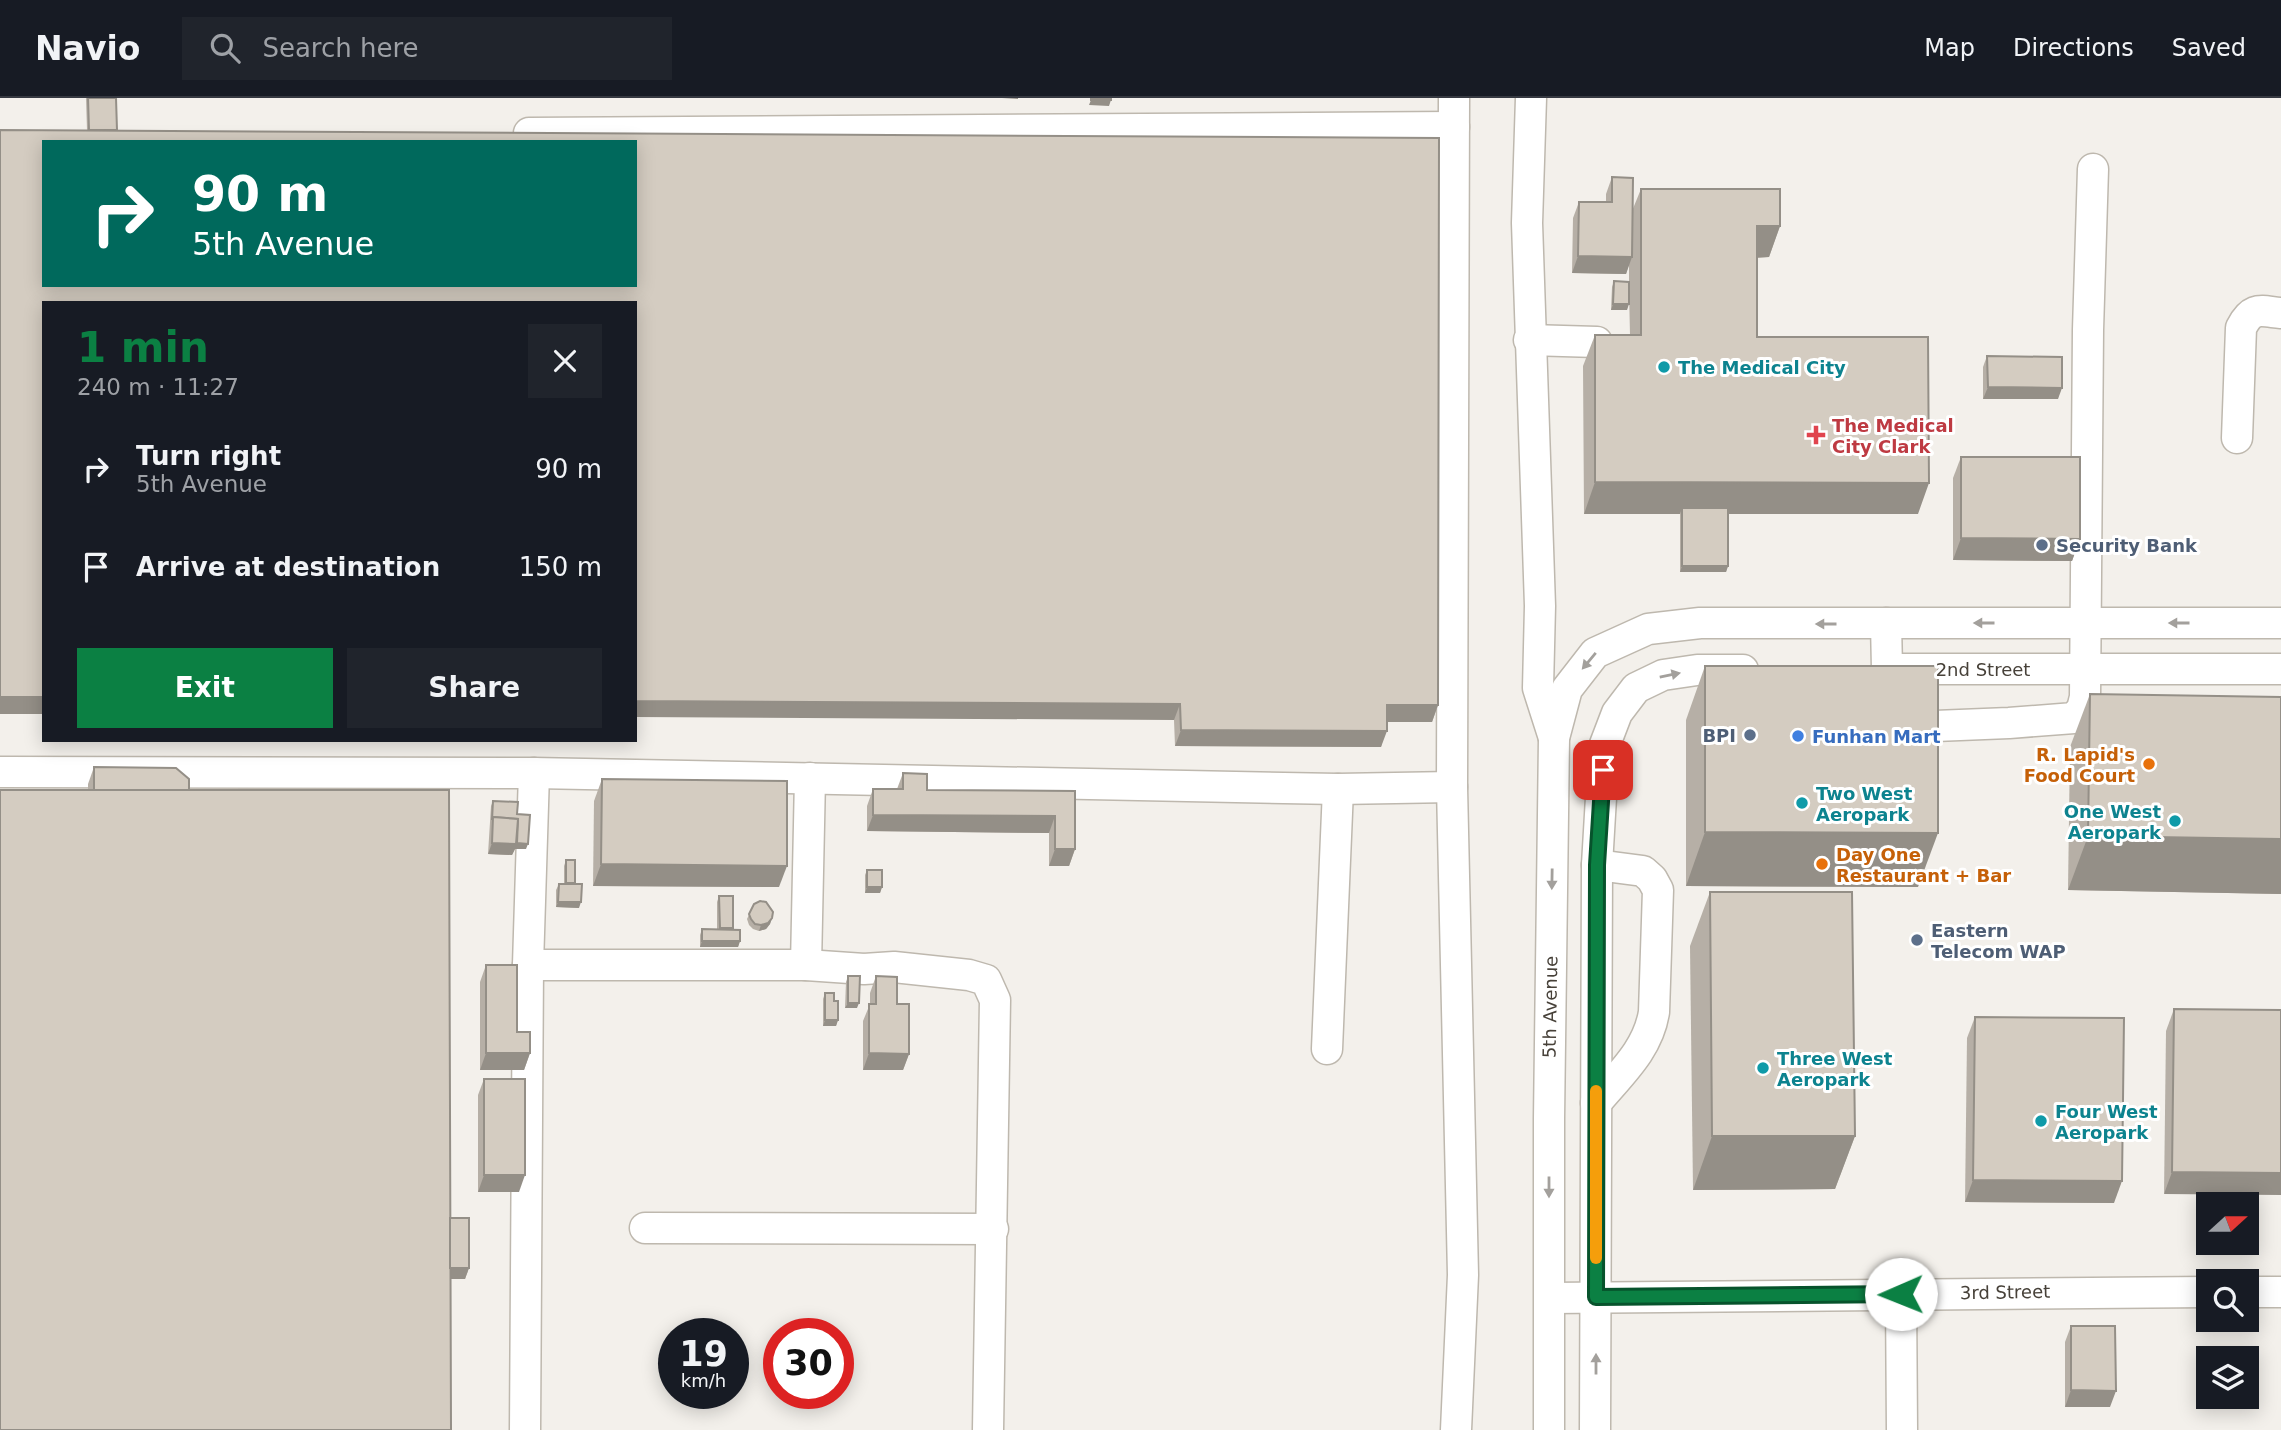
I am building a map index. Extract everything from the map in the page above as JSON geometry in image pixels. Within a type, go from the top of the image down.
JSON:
[{"type":"street","points":[[1531,98],[1527,223],[1540,606],[1538,688],[1554,737]]},
{"type":"street","points":[[505,134],[1454,112],[1452,786],[1463,1276],[1456,1430]]},
{"type":"street","points":[[2093,169],[2088,330],[2089,430],[2085,623],[2085,696],[2082,709],[2074,718],[1935,726],[1918,719],[1897,699],[1875,669],[1886,624],[2085,623],[2281,623]]},
{"type":"street","points":[[2237,439],[2241,328],[2247,317],[2257,310],[2281,313]]},
{"type":"street","points":[[1530,340],[1597,342]]},
{"type":"street","name":"5th Avenue","points":[[1549,1430],[1549,1119],[1554,737],[1567,690],[1595,653],[1637,622],[1886,624]]},
{"type":"street","points":[[1595,1430],[1597,865],[1604,747],[1617,713],[1636,688],[1662,676],[1697,670],[1774,669]]},
{"type":"street","name":"2nd Street","points":[[1875,669],[2281,669]]},
{"type":"street","points":[[0,772],[534,773],[1338,789],[1452,786]]},
{"type":"street","points":[[525,1430],[528,965],[534,773]]},
{"type":"street","points":[[806,965],[810,778]]},
{"type":"street","points":[[1328,1049],[1338,789]]},
{"type":"street","points":[[1596,1103],[1643,1046],[1651,1031],[1658,890],[1652,878],[1643,871],[1597,865]]},
{"type":"street","points":[[528,965],[806,965],[864,969],[894,967],[969,975],[986,980],[995,1000],[988,1430]]},
{"type":"street","points":[[645,1228],[993,1229]]},
{"type":"street","name":"3rd Street","points":[[1550,1298],[2196,1292]]},
{"type":"street","points":[[2259,1292],[2281,1292]]},
{"type":"street","points":[[1901,1294],[1902,1430]]},
{"type":"building","points":[[88,98],[116,98],[117,130],[89,130]]},
{"type":"building","points":[[1111,98],[1111,100],[1091,100]]},
{"type":"building","points":[[0,130],[1439,138],[1438,705],[1387,705],[1387,731],[1181,730],[1180,704],[637,701],[637,301],[42,301],[42,697],[0,697]]},
{"type":"building","points":[[1612,177],[1633,178],[1632,257],[1578,256],[1579,202],[1612,202]]},
{"type":"building","name":"The Medical City","points":[[1641,189],[1780,189],[1780,226],[1757,226],[1757,337],[1928,337],[1929,483],[1595,482],[1595,335],[1641,335]]},
{"type":"building","points":[[1614,281],[1629,282],[1629,304],[1613,304]]},
{"type":"building","points":[[1987,356],[2062,357],[2062,388],[1988,387]]},
{"type":"building","points":[[1961,457],[2080,457],[2080,539],[1961,538]]},
{"type":"building","points":[[1682,508],[1728,508],[1728,566],[1682,566]]},
{"type":"building","name":"Two West Aeropark","points":[[1705,666],[1938,666],[1938,833],[1705,832]]},
{"type":"building","points":[[2090,694],[2281,697],[2281,839],[2088,836]]},
{"type":"building","points":[[94,767],[176,768],[189,779],[189,790],[94,790]]},
{"type":"building","points":[[903,773],[927,774],[927,790],[1075,791],[1075,849],[1055,849],[1055,816],[873,815],[873,789],[903,789]]},
{"type":"building","points":[[602,779],[787,781],[787,866],[601,864]]},
{"type":"building","points":[[0,790],[449,790],[451,1430],[0,1430]]},
{"type":"building","points":[[493,801],[518,802],[517,814],[530,815],[528,844],[517,843],[518,819],[493,817],[492,820]]},
{"type":"building","points":[[493,817],[518,819],[516,844],[492,843]]},
{"type":"building","points":[[566,860],[575,860],[575,883],[566,883]]},
{"type":"building","points":[[867,870],[882,870],[882,887],[867,887]]},
{"type":"building","points":[[559,884],[582,884],[581,902],[558,902]]},
{"type":"building","name":"Three West Aeropark","points":[[1710,892],[1852,892],[1855,1136],[1712,1136]]},
{"type":"building","points":[[719,896],[733,896],[733,928],[720,928]]},
{"type":"building","points":[[766,902],[773,912],[768,923],[761,925],[755,924],[749,914],[754,904]]},
{"type":"building","points":[[702,929],[740,930],[740,941],[702,941]]},
{"type":"building","points":[[486,965],[517,965],[517,1032],[530,1032],[530,1053],[486,1053]]},
{"type":"building","points":[[848,976],[860,976],[859,1003],[848,1003]]},
{"type":"building","points":[[876,976],[897,977],[897,1004],[909,1004],[909,1054],[869,1053],[869,1004],[876,1004]]},
{"type":"building","points":[[825,993],[834,993],[834,1001],[838,1001],[838,1020],[825,1020]]},
{"type":"building","points":[[2174,1009],[2281,1010],[2281,1173],[2172,1172]]},
{"type":"building","name":"Four West Aeropark","points":[[1975,1017],[2124,1018],[2122,1181],[1973,1180]]},
{"type":"building","points":[[484,1079],[525,1079],[525,1175],[484,1175]]},
{"type":"building","points":[[450,1218],[469,1218],[469,1268],[450,1268]]},
{"type":"building","points":[[2071,1326],[2115,1326],[2116,1391],[2071,1390]]},
{"type":"slow traffic","points":[[1596,1091],[1596,1258]]},
{"type":"place","name":"The Medical City","points":[[1664,367]]},
{"type":"place","name":"The Medical City Clark","points":[[1816,435]]},
{"type":"place","name":"Security Bank","points":[[2042,545]]},
{"type":"place","name":"BPI","points":[[1750,735]]},
{"type":"place","name":"Funhan Mart","points":[[1798,736]]},
{"type":"place","name":"R. Lapid's Food Court","points":[[2149,764]]},
{"type":"place","name":"Two West Aeropark","points":[[1802,803]]},
{"type":"place","name":"One West Aeropark","points":[[2175,821]]},
{"type":"place","name":"Day One Restaurant + Bar","points":[[1822,864]]},
{"type":"place","name":"Eastern Telecom WAP","points":[[1917,940]]},
{"type":"place","name":"Three West Aeropark","points":[[1763,1068]]},
{"type":"place","name":"Four West Aeropark","points":[[2041,1121]]},
{"type":"route","points":[[1603,770],[1597,865],[1596,1297],[1901,1294]]}]
